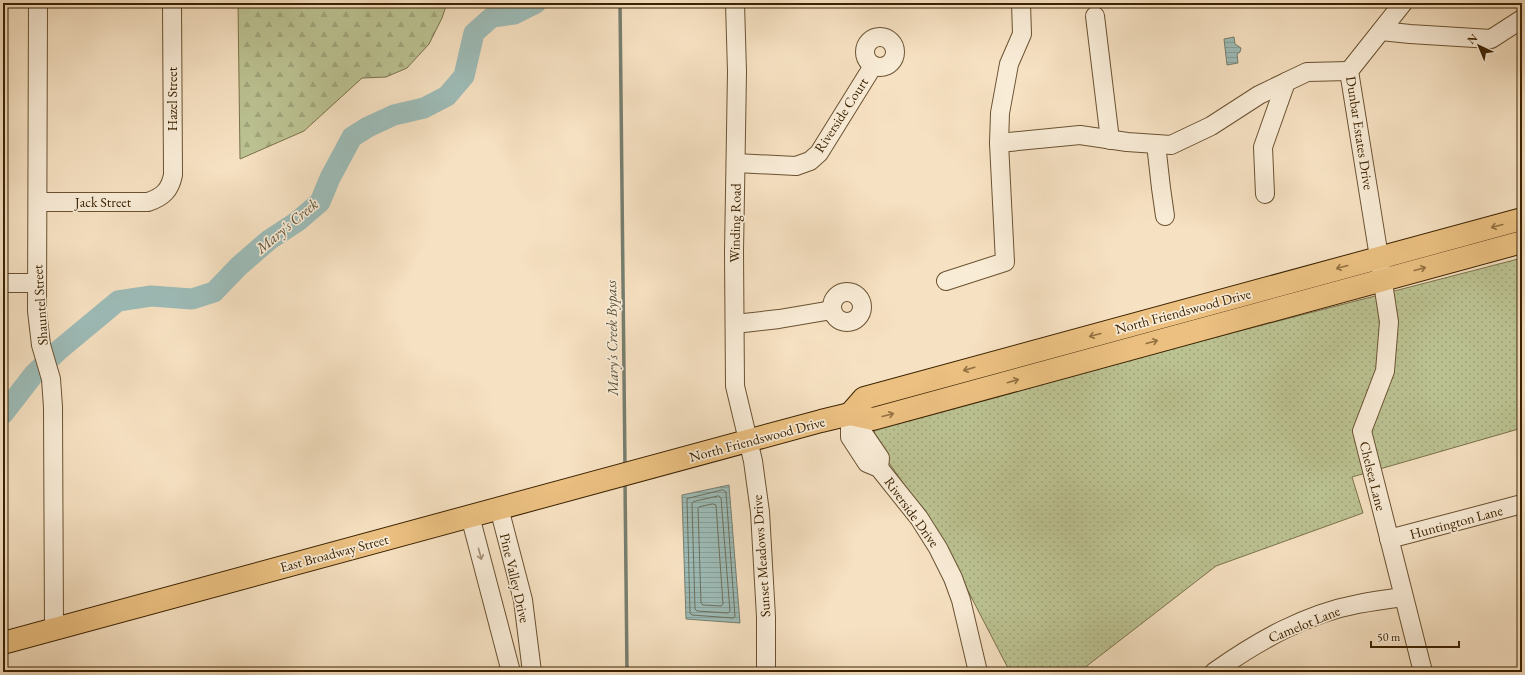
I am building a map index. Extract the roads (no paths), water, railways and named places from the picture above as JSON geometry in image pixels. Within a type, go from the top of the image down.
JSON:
[{"type":"main road","name":"North Friendswood Drive","points":[[850,414],[864,398],[1522,219]]},
{"type":"main road","name":"North Friendswood Drive","points":[[665,464],[850,414],[873,419],[1522,242]]},
{"type":"main road","name":"East Broadway Street","points":[[3,643],[665,464]]},
{"type":"street","name":"Shauntel Street","points":[[38,3],[38,202],[36,283],[41,345],[51,379],[53,414],[54,630]]},
{"type":"street","name":"Hazel Street","points":[[166,193],[171,184],[173,175],[172,3]]},
{"type":"street","name":"Winding Road","points":[[735,3],[737,72],[734,252],[735,386],[749,441]]},
{"type":"street","points":[[946,281],[1005,262],[999,143],[1000,113],[1009,64],[1022,34],[1021,3]]},
{"type":"street","name":"Dunbar Estates Drive","points":[[1379,257],[1349,71],[1403,3]]},
{"type":"street","points":[[1095,16],[1110,140]]},
{"type":"street","points":[[1381,31],[1491,39],[1522,18]]},
{"type":"street","name":"Riverside Court","points":[[736,163],[796,166],[810,161],[819,153],[873,66]]},
{"type":"street","points":[[999,143],[1080,135],[1110,140],[1171,145],[1211,126],[1259,94],[1307,72],[1349,71]]},
{"type":"street","points":[[1265,194],[1263,147],[1286,82]]},
{"type":"street","points":[[1156,144],[1160,188],[1165,216]]},
{"type":"street","name":"Jack Street","points":[[38,202],[148,202],[157,199],[166,193]]},
{"type":"street","name":"Chelsea Lane","points":[[1379,257],[1389,322],[1385,371],[1362,431],[1423,672]]},
{"type":"street","points":[[3,283],[36,283]]},
{"type":"street","points":[[735,324],[780,319],[832,310]]},
{"type":"street","name":"Riverside Drive","points":[[850,414],[850,437],[867,463],[879,468],[919,518],[941,554],[953,578],[961,600],[978,672]]},
{"type":"street","name":"Sunset Meadows Drive","points":[[749,441],[760,512],[766,617],[766,672]]},
{"type":"street","name":"Huntington Lane","points":[[1389,539],[1522,504]]},
{"type":"street","name":"Pine Valley Drive","points":[[499,508],[523,600],[532,672]]},
{"type":"street","name":"Pine Valley Drive","points":[[470,516],[511,672]]},
{"type":"street","name":"Camelot Lane","points":[[1214,672],[1266,638],[1313,617],[1357,604],[1404,597]]},
{"type":"water","points":[[1234,37],[1235,44],[1241,48],[1240,52],[1237,54],[1238,63],[1227,65],[1224,39]]},
{"type":"water","points":[[729,485],[740,623],[686,619],[682,495]]},
{"type":"waterway","name":"Mary's Creek","points":[[3,414],[34,374],[59,350],[118,301],[151,296],[192,299],[214,292],[239,266],[269,240],[298,221],[320,202],[330,178],[352,137],[368,127],[394,115],[424,108],[447,96],[464,76],[474,33],[492,17],[514,14],[536,3]]},
{"type":"waterway","name":"Mary's Creek Bypass","points":[[620,3],[625,467]]},
{"type":"waterway","name":"Mary's Creek Bypass","points":[[625,481],[627,672]]}]
